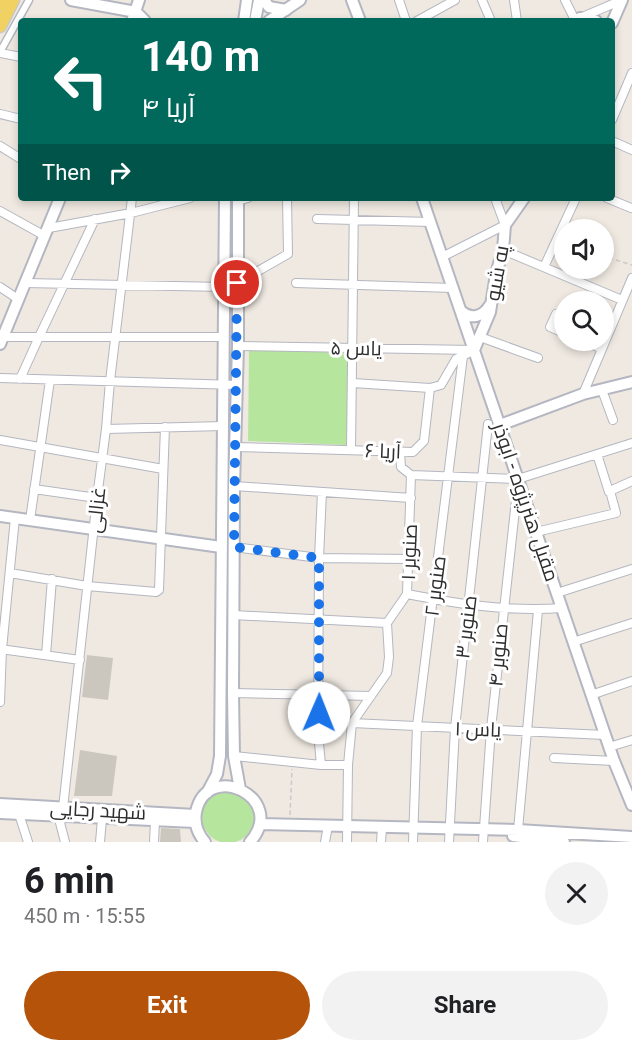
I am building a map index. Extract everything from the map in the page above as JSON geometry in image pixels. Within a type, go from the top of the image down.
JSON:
[{"type":"main road","points":[[0,26],[13,0]]},
{"type":"main road","points":[[71,0],[134,17],[139,0]]},
{"type":"main road","points":[[244,18],[247,0]]},
{"type":"main road","points":[[256,18],[259,0]]},
{"type":"main road","points":[[264,0],[269,7],[286,10]]},
{"type":"main road","points":[[274,18],[300,0]]},
{"type":"main road","points":[[352,0],[359,18]]},
{"type":"main road","points":[[613,18],[617,1]]},
{"type":"main road","points":[[2,340],[59,201]]},
{"type":"main road","points":[[205,842],[200,837],[195,819],[201,799],[207,793],[217,774],[220,756],[220,547],[225,201]]},
{"type":"main road","points":[[240,789],[234,756],[233,615],[237,283],[241,201]]},
{"type":"main road","name":"مقبل هنرپژوه - ابوذر","points":[[423,201],[474,350],[494,424],[518,479],[609,747],[631,802]]},
{"type":"main road","name":"په شیو","points":[[474,350],[490,312],[496,274],[503,250],[505,225],[522,201]]},
{"type":"main road","points":[[461,311],[468,316],[482,315],[489,308],[492,300]]},
{"type":"main road","points":[[494,424],[583,394],[632,382]]},
{"type":"main road","points":[[0,516],[220,547]]},
{"type":"main road","points":[[220,756],[234,756]]},
{"type":"main road","points":[[207,793],[223,787],[240,789],[249,794],[260,813],[257,833],[250,842]]},
{"type":"main road","name":"شهید رجایی","points":[[0,804],[61,811],[195,819]]},
{"type":"main road","name":"شهید رجایی","points":[[0,813],[61,811],[102,819],[155,821],[195,819]]},
{"type":"main road","points":[[260,824],[449,830],[483,836],[564,842]]},
{"type":"main road","points":[[483,836],[518,830],[632,837]]},
{"type":"street","points":[[19,18],[29,0]]},
{"type":"street","points":[[399,0],[405,18]]},
{"type":"street","points":[[482,0],[489,18]]},
{"type":"street","points":[[514,0],[517,18]]},
{"type":"street","points":[[566,0],[575,18]]},
{"type":"street","points":[[422,18],[452,1]]},
{"type":"street","points":[[580,18],[617,1]]},
{"type":"street","points":[[435,11],[438,18]]},
{"type":"street","points":[[18,20],[0,52],[18,56]]},
{"type":"street","points":[[615,114],[629,87],[632,73]]},
{"type":"street","points":[[0,114],[18,118]]},
{"type":"street","points":[[615,142],[632,150]]},
{"type":"street","points":[[0,146],[18,157]]},
{"type":"street","name":"غزالی","points":[[64,842],[61,811],[132,201]]},
{"type":"street","points":[[0,211],[47,232],[178,201]]},
{"type":"street","points":[[237,283],[288,254],[287,201]]},
{"type":"street","points":[[351,450],[354,201]]},
{"type":"street","points":[[442,257],[505,225],[496,201]]},
{"type":"street","points":[[568,219],[575,201]]},
{"type":"street","points":[[614,201],[632,208]]},
{"type":"street","points":[[20,379],[95,219]]},
{"type":"street","points":[[317,219],[431,222]]},
{"type":"street","points":[[503,250],[622,300]]},
{"type":"street","points":[[544,267],[554,250]]},
{"type":"street","points":[[614,320],[632,278]]},
{"type":"street","points":[[25,283],[224,287]]},
{"type":"street","points":[[296,283],[453,288]]},
{"type":"street","points":[[0,287],[18,298]]},
{"type":"street","points":[[2,340],[39,337],[224,337]]},
{"type":"street","points":[[480,337],[538,358]]},
{"type":"street","name":"یاس ۵","points":[[238,346],[474,350]]},
{"type":"street","points":[[353,383],[430,388],[441,385],[456,359],[474,350]]},
{"type":"street","points":[[583,394],[601,351]]},
{"type":"street","name":"صنوبر ۲","points":[[413,842],[417,726],[464,356]]},
{"type":"street","points":[[0,378],[237,385]]},
{"type":"street","points":[[30,520],[50,380]]},
{"type":"street","name":"آریا ۶","points":[[235,447],[412,452],[424,441],[430,388]]},
{"type":"street","points":[[602,390],[613,420]]},
{"type":"street","name":"صنوبر ۳","points":[[449,842],[454,728],[482,479],[494,424]]},
{"type":"street","points":[[106,429],[223,426]]},
{"type":"street","points":[[10,573],[87,586],[156,592],[159,590],[165,428]]},
{"type":"street","points":[[0,440],[163,469]]},
{"type":"street","points":[[400,453],[401,467],[411,475],[518,479],[632,443]]},
{"type":"street","points":[[536,532],[616,513],[597,454]]},
{"type":"street","name":"صنوبر ۱","points":[[387,623],[407,594],[411,475]]},
{"type":"street","name":"صنوبر ۴","points":[[483,836],[491,729],[518,479]]},
{"type":"street","points":[[609,492],[632,481]]},
{"type":"street","points":[[234,486],[411,498]]},
{"type":"street","points":[[34,489],[97,498]]},
{"type":"street","points":[[321,765],[318,732],[319,558],[322,492]]},
{"type":"street","points":[[0,702],[4,586],[10,573],[15,518]]},
{"type":"street","points":[[234,547],[319,558],[408,559]]},
{"type":"street","points":[[557,593],[632,569]]},
{"type":"street","points":[[46,655],[52,579]]},
{"type":"street","points":[[407,594],[469,605],[538,610],[562,608]]},
{"type":"street","points":[[518,830],[538,610]]},
{"type":"street","points":[[233,615],[387,623],[390,657],[387,672],[352,723],[348,765],[346,842]]},
{"type":"street","points":[[573,642],[632,623]]},
{"type":"street","points":[[1,649],[80,660]]},
{"type":"street","points":[[591,695],[632,681]]},
{"type":"street","points":[[233,693],[371,696]]},
{"type":"street","name":"یاس ۱","points":[[352,723],[605,735]]},
{"type":"street","points":[[609,747],[632,740]]},
{"type":"street","points":[[234,756],[321,765],[348,765]]},
{"type":"street","points":[[554,758],[614,761]]},
{"type":"street","points":[[19,814],[28,842]]},
{"type":"street","points":[[100,842],[102,819]]},
{"type":"street","points":[[154,842],[155,821]]},
{"type":"street","points":[[325,842],[328,826]]},
{"type":"street","points":[[381,842],[382,828]]},
{"type":"path","points":[[614,259],[632,265]]},
{"type":"path","points":[[289,825],[293,762]]},
{"type":"green space","points":[[249,349],[349,353],[347,445],[248,441]]},
{"type":"green space","points":[[228,791],[238,793],[246,799],[253,812],[252,827],[246,835],[233,842],[218,841],[210,835],[204,827],[202,817],[204,807],[210,799],[218,793]]},
{"type":"building","points":[[87,655],[113,658],[108,700],[82,697]]},
{"type":"building","points":[[80,750],[117,756],[112,796],[74,796]]},
{"type":"building","points":[[161,828],[180,829],[181,842],[160,842]]},
{"type":"route","points":[[237,283],[234,547],[319,558],[319,713]]}]
